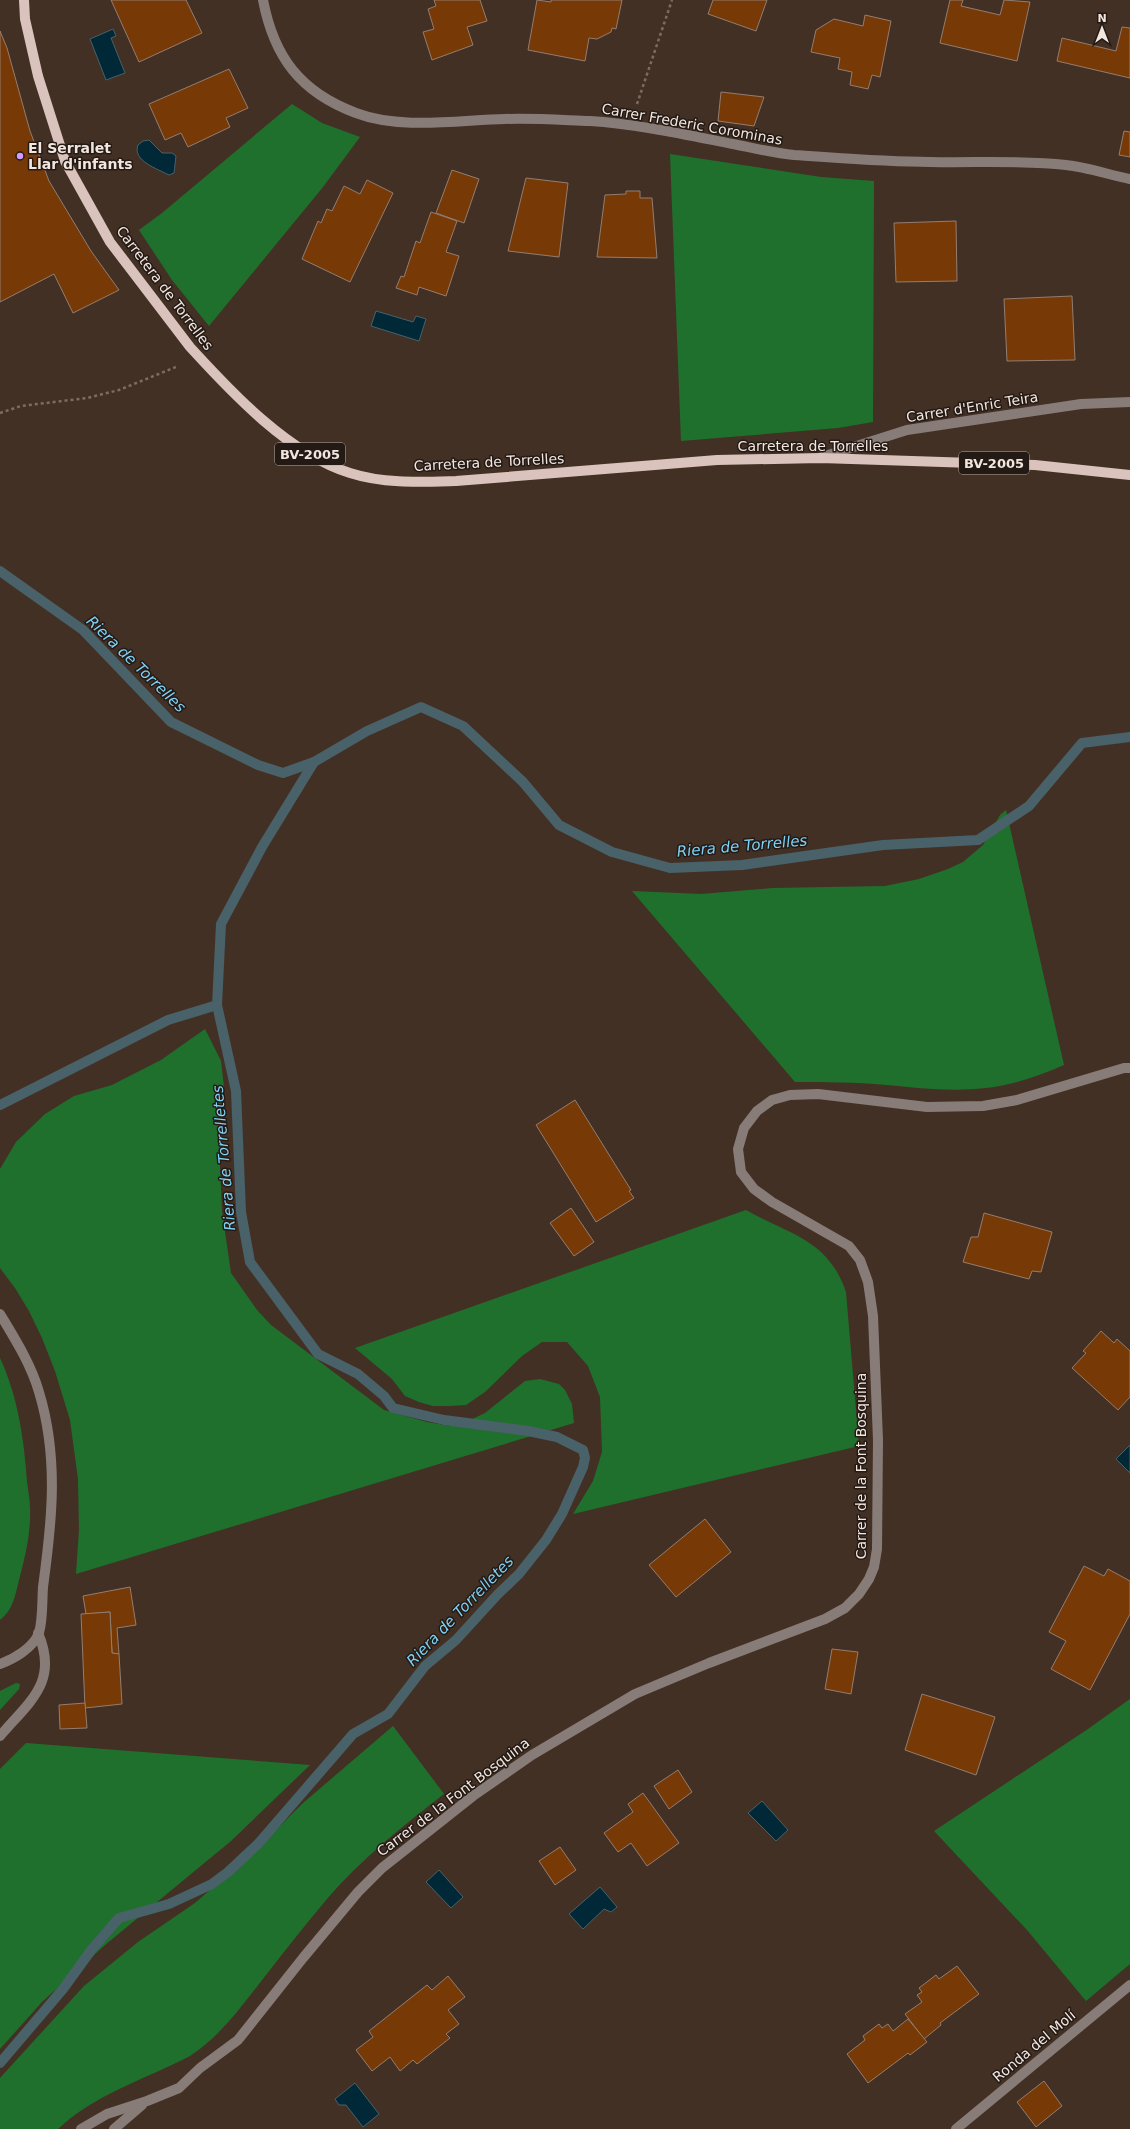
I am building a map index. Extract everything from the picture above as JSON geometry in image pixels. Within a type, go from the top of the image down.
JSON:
[{"type":"main road","name":"Carretera de Torrelles","points":[[24,0],[25,19],[38,76],[65,161],[110,242],[190,347],[201,359],[264,421],[300,448],[325,463],[350,473],[383,480],[417,482],[456,481],[717,460],[821,458],[1035,465],[1130,475]]},
{"type":"street","name":"Carrer Frederic Corominas","points":[[263,0],[268,26],[277,48],[294,74],[310,88],[332,103],[358,114],[387,121],[458,121],[504,119],[593,121],[621,124],[781,153],[926,162],[1040,162],[1069,165],[1130,179]]},
{"type":"street","name":"Carrer d'Enric Teira","points":[[821,458],[907,430],[1081,404],[1130,402]]},
{"type":"street","name":"Carrer de la Font Bosquina","points":[[147,2101],[179,2088],[200,2068],[238,2040],[358,1892],[382,1868],[473,1796],[532,1755],[635,1694],[709,1663],[825,1619],[845,1608],[859,1594],[869,1579],[874,1567],[877,1549],[878,1440],[873,1324],[868,1282],[860,1260],[849,1246],[772,1202],[754,1189],[741,1172],[738,1148],[744,1128],[757,1111],[772,1100],[797,1095],[818,1094],[874,1099],[927,1107],[983,1106],[1017,1100],[1124,1068],[1130,1068]]},
{"type":"street","points":[[0,1314],[21,1348],[39,1392],[49,1439],[53,1474],[52,1514],[38,1633],[45,1650],[46,1665],[40,1688],[0,1736]]},
{"type":"street","points":[[0,1664],[18,1657],[38,1633]]},
{"type":"street","name":"Ronda del Molí","points":[[956,2129],[1130,1985]]},
{"type":"street","points":[[81,2129],[107,2114],[147,2101]]},
{"type":"street","points":[[114,2129],[147,2101]]},
{"type":"path","points":[[635,109],[672,0]]},
{"type":"path","points":[[0,413],[27,404],[87,398],[119,390],[201,359]]},
{"type":"green space","points":[[292,104],[322,123],[360,137],[323,187],[209,326],[172,280],[139,230],[162,213]]},
{"type":"green space","points":[[670,154],[821,177],[874,181],[873,422],[838,428],[681,441]]},
{"type":"green space","points":[[1006,810],[1064,1065],[1006,1085],[986,1088],[947,1090],[863,1083],[795,1082],[632,891],[701,894],[773,888],[885,886],[919,879],[963,862],[983,845],[1000,815]]},
{"type":"green space","points":[[205,1029],[221,1061],[224,1087],[220,1167],[222,1211],[231,1273],[257,1310],[271,1325],[384,1410],[427,1422],[450,1426],[468,1421],[485,1413],[525,1381],[540,1379],[559,1384],[565,1390],[572,1404],[574,1423],[76,1574],[79,1530],[78,1479],[70,1420],[55,1371],[42,1338],[29,1311],[15,1288],[0,1268],[0,1169],[16,1142],[45,1114],[74,1096],[112,1085],[161,1060]]},
{"type":"green space","points":[[746,1210],[806,1240],[829,1260],[838,1274],[846,1292],[859,1446],[573,1514],[593,1481],[602,1452],[600,1397],[588,1366],[567,1342],[542,1342],[522,1356],[485,1392],[466,1405],[450,1406],[433,1406],[405,1396],[392,1379],[355,1348]]},
{"type":"green space","points":[[0,1358],[16,1403],[22,1434],[30,1502],[30,1527],[15,1597],[8,1612],[0,1620]]},
{"type":"green space","points":[[16,1683],[20,1684],[19,1689],[0,1710],[0,1691]]},
{"type":"green space","points":[[1130,1699],[1130,1964],[1086,2001],[1027,1930],[934,1831],[1088,1729]]},
{"type":"green space","points":[[393,1726],[444,1794],[413,1818],[368,1857],[340,1884],[309,1920],[236,2014],[219,2032],[190,2056],[104,2097],[72,2117],[58,2129],[0,2129],[0,2078],[84,1986],[138,1942],[195,1903],[257,1849],[303,1803]]},
{"type":"green space","points":[[26,1743],[310,1765],[231,1841],[105,1945],[42,2002],[0,2049],[0,1769]]},
{"type":"water","points":[[113,29],[116,36],[111,38],[125,73],[106,80],[90,39]]},
{"type":"water","points":[[149,140],[162,153],[172,153],[176,156],[174,173],[169,175],[142,160],[137,151],[138,145],[143,141]]},
{"type":"water","points":[[376,311],[413,322],[416,316],[426,319],[419,341],[371,326]]},
{"type":"water","points":[[1130,1445],[1130,1473],[1116,1459]]},
{"type":"water","points":[[762,1801],[788,1830],[776,1841],[748,1813]]},
{"type":"water","points":[[439,1870],[463,1897],[451,1908],[426,1882]]},
{"type":"water","points":[[600,1887],[617,1907],[611,1912],[604,1909],[583,1929],[569,1914]]},
{"type":"water","points":[[355,2083],[379,2114],[363,2127],[346,2105],[339,2105],[335,2099]]},
{"type":"building","points":[[111,0],[186,0],[202,33],[139,62]]},
{"type":"building","points":[[434,0],[480,0],[487,21],[467,27],[473,45],[432,60],[423,32],[434,29],[428,9],[436,6]]},
{"type":"building","points":[[537,0],[551,2],[551,0],[622,0],[616,29],[612,28],[611,32],[597,39],[589,38],[585,61],[528,50]]},
{"type":"building","points":[[713,0],[767,0],[756,31],[708,14]]},
{"type":"building","points":[[950,0],[963,0],[961,6],[1000,15],[1004,0],[1030,2],[1017,61],[940,43]]},
{"type":"building","points":[[865,15],[891,21],[880,77],[872,75],[868,89],[850,85],[852,72],[838,69],[840,58],[811,52],[816,30],[834,19],[863,26]]},
{"type":"building","points":[[1122,27],[1130,28],[1130,78],[1057,61],[1062,38],[1116,51]]},
{"type":"building","name":"El Serralet Llar d'infants","points":[[0,31],[7,48],[30,131],[49,181],[91,251],[119,290],[73,313],[54,274],[0,302]]},
{"type":"building","points":[[229,69],[248,108],[226,118],[230,127],[188,147],[181,133],[165,140],[149,104]]},
{"type":"building","points":[[721,92],[764,97],[754,126],[718,121]]},
{"type":"building","points":[[1124,131],[1130,132],[1130,157],[1119,155]]},
{"type":"building","points":[[452,170],[479,179],[464,223],[436,213]]},
{"type":"building","points":[[526,178],[568,183],[559,257],[508,251]]},
{"type":"building","points":[[367,180],[393,193],[350,282],[302,259],[318,221],[321,223],[327,209],[332,211],[344,186],[360,194]]},
{"type":"building","points":[[626,191],[640,191],[640,198],[652,198],[657,258],[597,257],[605,195],[626,194]]},
{"type":"building","points":[[431,212],[457,221],[446,252],[459,256],[446,296],[419,287],[417,295],[396,288],[401,276],[404,277],[416,241],[420,243]]},
{"type":"building","points":[[956,221],[957,281],[896,282],[894,223]]},
{"type":"building","points":[[1072,296],[1075,360],[1007,361],[1004,299]]},
{"type":"building","points":[[575,1100],[631,1190],[629,1191],[634,1198],[596,1222],[536,1125]]},
{"type":"building","points":[[571,1208],[594,1242],[574,1256],[550,1223]]},
{"type":"building","points":[[984,1213],[1052,1232],[1041,1272],[1032,1271],[1029,1279],[963,1262],[971,1237],[978,1237]]},
{"type":"building","points":[[1101,1331],[1114,1343],[1117,1339],[1130,1351],[1130,1397],[1118,1410],[1072,1368],[1086,1353],[1083,1351]]},
{"type":"building","points":[[705,1519],[731,1552],[676,1597],[649,1565]]},
{"type":"building","points":[[1084,1566],[1104,1576],[1108,1569],[1130,1581],[1130,1614],[1090,1690],[1051,1669],[1066,1641],[1049,1632]]},
{"type":"building","points":[[130,1587],[136,1625],[117,1628],[119,1654],[112,1653],[110,1612],[86,1614],[83,1596]]},
{"type":"building","points":[[110,1612],[112,1653],[119,1654],[122,1704],[85,1708],[81,1614]]},
{"type":"building","points":[[832,1649],[858,1652],[851,1694],[825,1689]]},
{"type":"building","points":[[922,1694],[995,1717],[976,1775],[905,1750]]},
{"type":"building","points":[[85,1703],[87,1728],[60,1729],[59,1705]]},
{"type":"building","points":[[678,1770],[692,1792],[669,1809],[654,1786]]},
{"type":"building","points":[[643,1793],[679,1843],[647,1866],[631,1843],[618,1852],[604,1833],[633,1812],[628,1804]]},
{"type":"building","points":[[560,1847],[576,1870],[555,1885],[539,1861]]},
{"type":"building","points":[[957,1966],[979,1994],[940,2023],[941,2025],[924,2039],[905,2014],[922,2002],[917,1995],[922,1992],[919,1988],[936,1975],[939,1979]]},
{"type":"building","points":[[448,1976],[465,1997],[448,2010],[459,2024],[446,2034],[450,2038],[417,2064],[413,2060],[400,2071],[390,2057],[372,2071],[356,2050],[373,2037],[369,2031],[427,1985],[432,1990]]},
{"type":"building","points":[[908,2019],[927,2042],[910,2055],[908,2053],[868,2083],[847,2054],[865,2040],[863,2036],[879,2024],[882,2028],[888,2024],[893,2031]]},
{"type":"building","points":[[1044,2081],[1062,2106],[1036,2127],[1017,2102]]},
{"type":"waterway","name":"Riera de Torrelles","points":[[0,571],[83,630],[171,722],[258,765],[283,773],[314,762],[367,731],[421,707],[463,726],[523,782],[559,825],[612,852],[670,868],[742,865],[883,845],[978,840],[1029,806],[1082,743],[1130,737]]},
{"type":"waterway","points":[[0,1105],[168,1020],[217,1005],[221,924],[262,847],[314,762]]},
{"type":"waterway","name":"Riera de Torrelletes","points":[[0,2063],[63,1989],[92,1949],[119,1918],[169,1904],[212,1884],[228,1872],[258,1844],[353,1734],[388,1714],[425,1666],[456,1640],[498,1594],[519,1574],[546,1540],[562,1514],[583,1467],[585,1458],[583,1450],[557,1437],[528,1431],[444,1420],[393,1408],[384,1396],[358,1374],[318,1354],[250,1262],[241,1212],[236,1091],[217,1005]]},
{"type":"place","name":"El Serralet Llar d'infants","points":[[20,156]]}]
